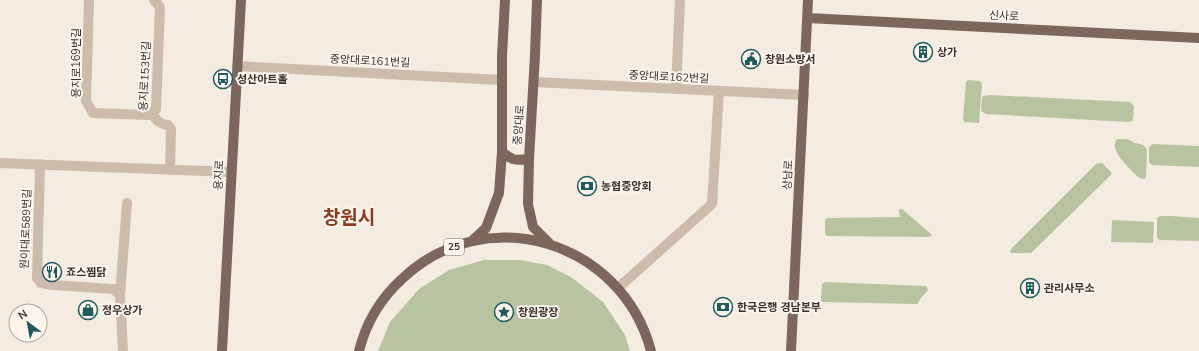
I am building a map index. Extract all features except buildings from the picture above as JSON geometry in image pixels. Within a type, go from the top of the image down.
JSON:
[{"type":"main road","name":"용지로","points":[[222,351],[241,0]]},
{"type":"main road","name":"중앙대로","points":[[471,242],[486,228],[500,193],[502,152],[501,80],[506,0]]},
{"type":"main road","name":"중앙대로","points":[[537,0],[528,204],[533,227],[550,244]]},
{"type":"main road","name":"상남로","points":[[791,351],[808,0]]},
{"type":"main road","name":"신사로","points":[[808,18],[1199,38]]},
{"type":"main road","points":[[502,152],[515,160],[529,159]]},
{"type":"main road","name":"25","points":[[359,351],[369,324],[387,295],[398,282],[424,261],[455,246],[491,238],[511,238],[550,244],[566,250],[587,261],[606,276],[626,297],[638,317],[652,351]]},
{"type":"main road","points":[[354,351],[369,324]]},
{"type":"street","name":"용지로169번길","points":[[89,0],[86,101],[93,113],[149,116],[152,112]]},
{"type":"street","name":"용지로153번길","points":[[154,0],[160,7],[156,110],[152,112],[156,120],[162,124],[168,125],[171,129],[170,170]]},
{"type":"street","points":[[676,89],[680,0]]},
{"type":"street","name":"중앙대로161번길","points":[[237,66],[501,80]]},
{"type":"street","name":"중앙대로162번길","points":[[534,82],[804,95]]},
{"type":"street","points":[[618,288],[712,204],[719,91]]},
{"type":"street","points":[[0,163],[231,172]]},
{"type":"street","name":"원이대로589번길","points":[[40,164],[37,278],[41,283],[113,289],[120,294]]},
{"type":"street","points":[[123,351],[120,294],[127,203]]},
{"type":"green space","points":[[968,80],[980,81],[982,83],[979,123],[964,122],[963,119],[966,82]]},
{"type":"green space","points":[[990,95],[1130,102],[1134,106],[1133,119],[1132,121],[1128,122],[986,114],[981,111],[982,97]]},
{"type":"green space","points":[[1117,139],[1133,141],[1134,143],[1141,144],[1145,147],[1147,151],[1146,178],[1142,179],[1138,177],[1121,159],[1115,149]]},
{"type":"green space","points":[[1154,144],[1199,146],[1199,167],[1152,165],[1149,162],[1149,148]]},
{"type":"green space","points":[[1102,163],[1111,172],[1111,175],[1031,253],[1010,252],[1011,249],[1096,164]]},
{"type":"green space","points":[[900,209],[902,209],[932,236],[827,236],[825,234],[825,220],[827,218],[900,217]]},
{"type":"green space","points":[[1160,216],[1199,218],[1199,241],[1160,240],[1157,238],[1157,218]]},
{"type":"green space","points":[[1112,220],[1154,222],[1153,243],[1111,242]]},
{"type":"green space","name":"창원광장","points":[[484,260],[520,260],[547,265],[571,277],[603,302],[625,335],[630,351],[378,351],[390,322],[419,289],[449,270]]},
{"type":"green space","points":[[825,282],[925,286],[928,290],[917,304],[823,302],[821,301],[822,284]]},
{"type":"place","name":"상가","points":[[923,52]]},
{"type":"place","name":"창원소방서","points":[[751,59]]},
{"type":"place","name":"성산아트홀","points":[[223,79]]},
{"type":"place","name":"농협중앙회","points":[[587,186]]},
{"type":"place","name":"죠스찜닭","points":[[52,272]]},
{"type":"place","name":"관리사무소","points":[[1030,288]]},
{"type":"place","name":"한국은행 경남본부","points":[[723,307]]},
{"type":"place","name":"정우상가","points":[[88,310]]},
{"type":"place","name":"창원광장","points":[[504,312]]},
{"type":"district","name":"창원시","points":[[349,218]]}]
